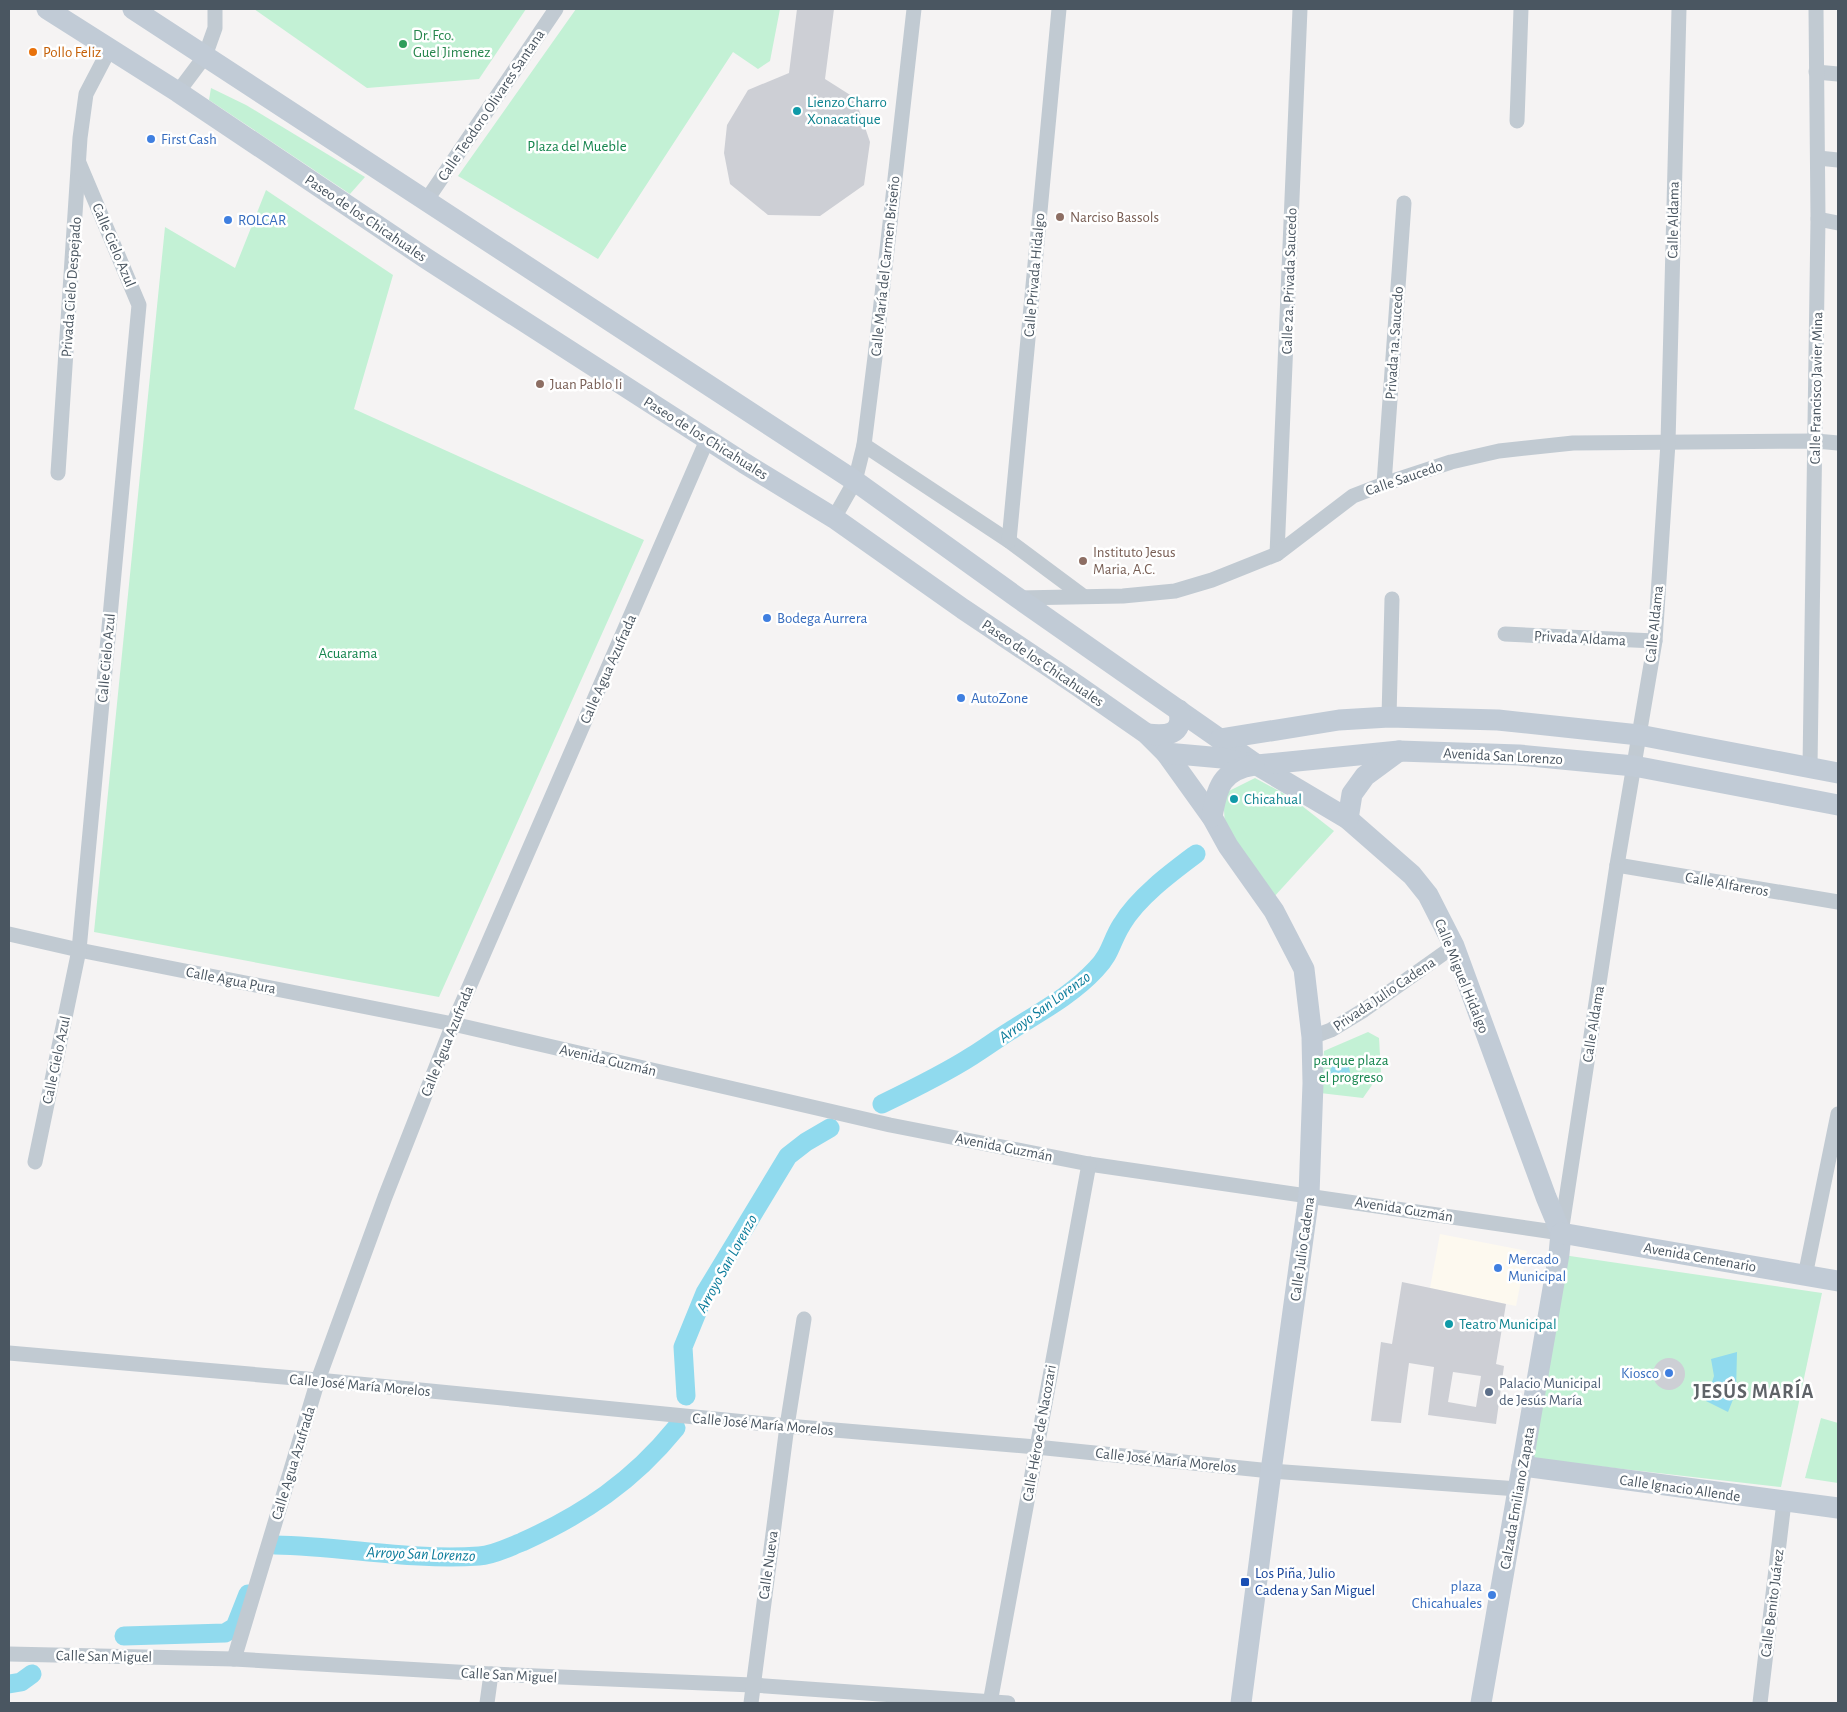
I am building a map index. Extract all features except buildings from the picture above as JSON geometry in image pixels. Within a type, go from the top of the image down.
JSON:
[{"type":"main road","name":"Paseo de los Chicahuales","points":[[47,9],[178,92],[427,260],[707,440],[834,518],[963,609],[1147,734],[1166,753],[1212,817]]},
{"type":"main road","points":[[133,9],[855,481],[1018,598],[1257,765]]},
{"type":"main road","points":[[1147,734],[1171,734],[1176,730],[1181,718],[1179,710]]},
{"type":"main road","points":[[1220,739],[1339,720],[1389,717],[1498,720],[1639,736],[1838,773]]},
{"type":"main road","points":[[1348,819],[1352,794],[1365,776],[1399,751]]},
{"type":"main road","name":"Avenida San Lorenzo","points":[[1166,753],[1222,758],[1257,765],[1399,751],[1519,756],[1634,766],[1838,805]]},
{"type":"main road","points":[[1212,817],[1217,792],[1224,779],[1241,767],[1257,765]]},
{"type":"main road","name":"Calle Miguel Hidalgo","points":[[1257,765],[1348,819],[1412,875],[1428,895],[1454,946],[1561,1233]]},
{"type":"main road","name":"Calle Julio Cadena","points":[[1212,817],[1228,846],[1274,911],[1304,970],[1312,1037],[1313,1083],[1309,1195],[1241,1703]]},
{"type":"main road","name":"Avenida Centenario","points":[[1561,1233],[1838,1281]]},
{"type":"main road","name":"Calzada Emiliano Zapata","points":[[1481,1703],[1560,1254],[1561,1233]]},
{"type":"main road","name":"Calle Ignacio Allende","points":[[1522,1466],[1838,1508]]},
{"type":"street","points":[[178,92],[205,56],[215,28],[215,9]]},
{"type":"street","name":"Calle Teodoro Olivares Santana","points":[[426,201],[556,9]]},
{"type":"street","name":"Calle María del Carmen Briseño","points":[[834,518],[855,481],[864,445],[876,357],[914,9]]},
{"type":"street","name":"Calle Privada Hidalgo","points":[[1009,541],[1059,9]]},
{"type":"street","name":"Calle 2a. Privada Saucedo","points":[[1278,554],[1300,9]]},
{"type":"street","points":[[1517,121],[1521,9]]},
{"type":"street","name":"Calle Aldama","points":[[1561,1233],[1616,865],[1655,641],[1668,443],[1679,9]]},
{"type":"street","name":"Calle Francisco Javier Mina","points":[[1810,767],[1818,219],[1816,9]]},
{"type":"street","name":"Privada Cielo Despejado","points":[[58,473],[80,138],[86,94],[110,48]]},
{"type":"street","points":[[1816,72],[1838,74]]},
{"type":"street","points":[[1818,158],[1838,160]]},
{"type":"street","name":"Calle Cielo Azul","points":[[35,1162],[79,950],[139,305],[79,163]]},
{"type":"street","name":"Privada 1a. Saucedo","points":[[1384,484],[1404,203]]},
{"type":"street","points":[[1818,219],[1838,223]]},
{"type":"street","name":"Calle Agua Azufrada","points":[[234,1659],[318,1380],[385,1197],[453,1024],[707,440]]},
{"type":"street","name":"Calle Saucedo","points":[[1018,598],[1123,596],[1175,591],[1212,580],[1278,554],[1353,496],[1451,462],[1499,451],[1573,443],[1816,441],[1838,443]]},
{"type":"street","points":[[864,445],[1009,541],[1083,596]]},
{"type":"street","points":[[1389,717],[1392,599]]},
{"type":"street","name":"Privada Aldama","points":[[1505,634],[1655,641]]},
{"type":"street","name":"Calle Alfareros","points":[[1616,865],[1838,902]]},
{"type":"street","name":"Calle Agua Pura","points":[[9,934],[79,950],[453,1024]]},
{"type":"street","name":"Privada Julio Cadena","points":[[1312,1037],[1331,1030],[1364,1010],[1454,946]]},
{"type":"street","name":"Avenida Guzmán","points":[[453,1024],[890,1125],[1089,1164],[1561,1233]]},
{"type":"street","points":[[1805,1276],[1838,1114]]},
{"type":"street","name":"Calle Héroe de Nacozari","points":[[991,1702],[1089,1164]]},
{"type":"street","name":"Calle Nueva","points":[[750,1703],[787,1426],[804,1319]]},
{"type":"street","name":"Calle José María Morelos","points":[[9,1353],[318,1380],[787,1426],[1036,1447],[1271,1471],[1518,1489]]},
{"type":"street","name":"Calle Benito Juárez","points":[[1760,1703],[1784,1502]]},
{"type":"street","name":"Calle San Miguel","points":[[9,1654],[234,1659],[491,1674],[752,1685],[1008,1703]]},
{"type":"street","points":[[487,1703],[491,1674]]},
{"type":"shaded area","points":[[1440,1234],[1527,1251],[1516,1306],[1430,1288]]},
{"type":"green space","name":"Dr. Fco. Guel Jimenez","points":[[254,9],[526,9],[479,79],[367,88]]},
{"type":"green space","name":"Plaza del Mueble","points":[[576,9],[780,9],[770,61],[758,69],[733,52],[598,259],[458,176]]},
{"type":"green space","points":[[211,88],[246,105],[365,177],[350,194],[209,100]]},
{"type":"green space","name":"Acuarama","points":[[266,190],[393,275],[354,409],[644,540],[439,997],[94,932],[165,227],[235,268]]},
{"type":"green space","points":[[1255,778],[1292,798],[1334,831],[1273,898],[1225,826],[1223,794]]},
{"type":"green space","name":"parque plaza el progreso","points":[[1368,1032],[1379,1038],[1381,1072],[1363,1098],[1320,1093],[1324,1051]]},
{"type":"green space","points":[[1563,1255],[1822,1293],[1781,1487],[1527,1458]]},
{"type":"green space","points":[[1821,1418],[1838,1423],[1838,1483],[1805,1478]]},
{"type":"water","points":[[1336,1062],[1344,1062],[1350,1068],[1350,1076],[1344,1082],[1336,1082],[1330,1076],[1330,1068]]},
{"type":"water","points":[[1737,1352],[1736,1392],[1728,1412],[1706,1401],[1714,1376],[1711,1359]]},
{"type":"waterway","name":"Arroyo San Lorenzo","points":[[882,1104],[961,1063],[1077,987],[1101,963],[1122,924],[1137,904],[1196,854]]},
{"type":"waterway","name":"Arroyo San Lorenzo","points":[[686,1396],[683,1347],[705,1293],[788,1156],[806,1142],[830,1128]]},
{"type":"waterway","name":"Arroyo San Lorenzo","points":[[275,1545],[428,1557],[490,1554],[522,1542],[587,1508],[643,1464],[676,1428]]},
{"type":"waterway","name":"Arroyo San Lorenzo","points":[[124,1636],[225,1633],[235,1627],[248,1594]]},
{"type":"waterway","name":"Arroyo San Lorenzo","points":[[9,1684],[21,1682],[32,1674]]},
{"type":"place","name":"Dr. Fco. Guel Jimenez","points":[[403,44]]},
{"type":"place","name":"Pollo Feliz","points":[[33,52]]},
{"type":"place","name":"Lienzo Charro Xonacatique","points":[[797,111]]},
{"type":"place","name":"First Cash","points":[[151,139]]},
{"type":"place","name":"Narciso Bassols","points":[[1060,217]]},
{"type":"place","name":"ROLCAR","points":[[228,220]]},
{"type":"place","name":"Juan Pablo Ii","points":[[540,384]]},
{"type":"place","name":"Instituto Jesus Maria, A.C.","points":[[1083,561]]},
{"type":"place","name":"Bodega Aurrera","points":[[767,618]]},
{"type":"place","name":"AutoZone","points":[[961,698]]},
{"type":"place","name":"Chicahual","points":[[1234,799]]},
{"type":"place","name":"Mercado Municipal","points":[[1498,1268]]},
{"type":"place","name":"Teatro Municipal","points":[[1449,1324]]},
{"type":"place","name":"Kiosco","points":[[1669,1373]]},
{"type":"place","name":"Palacio Municipal de Jesús María","points":[[1489,1392]]},
{"type":"place","name":"Los Piña, Julio Cadena y San Miguel","points":[[1245,1582]]},
{"type":"place","name":"plaza Chicahuales","points":[[1492,1595]]},
{"type":"district","name":"JESÚS MARÍA","points":[[1754,1391]]}]
